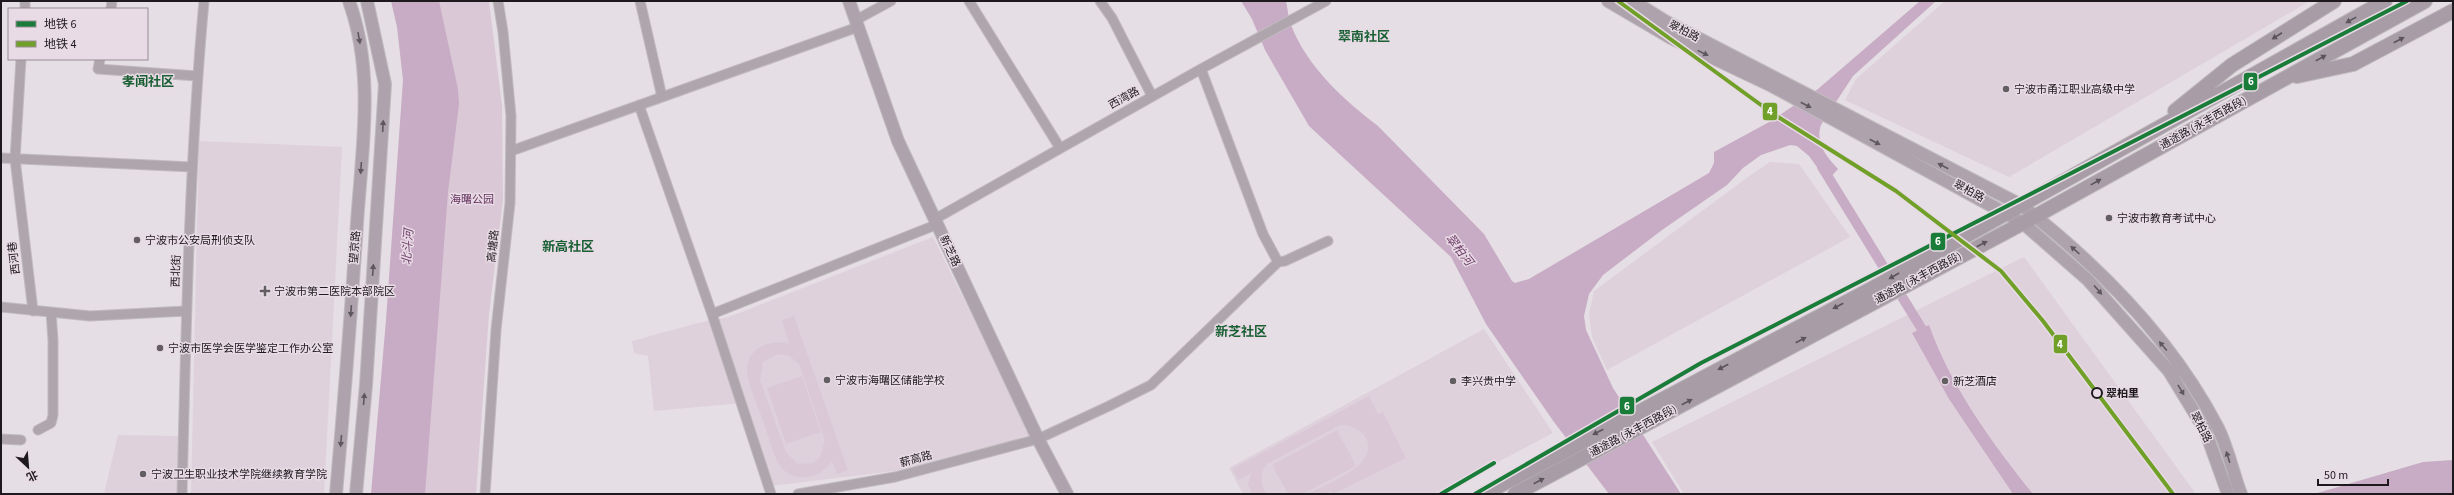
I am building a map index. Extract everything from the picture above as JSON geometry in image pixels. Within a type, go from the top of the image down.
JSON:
[{"type":"main road","name":"望京路","points":[[336,494],[348,360],[366,96],[356,20],[349,1]]},
{"type":"main road","name":"望京路","points":[[356,494],[366,385],[385,84],[367,1]]},
{"type":"main road","name":"新芝路","points":[[849,1],[898,141],[937,221],[1038,439],[1067,494]]},
{"type":"main road","name":"翠柏路","points":[[1608,1],[1671,38],[1776,84]]},
{"type":"main road","name":"翠柏路","points":[[1633,1],[1665,21],[1776,84],[1843,119],[2021,205],[2029,219],[2088,280],[2169,371],[2205,430],[2228,494]]},
{"type":"main road","points":[[2146,135],[2232,65],[2334,1]]},
{"type":"main road","name":"通途路 (永丰西路段)","points":[[1515,494],[1640,427],[1877,293],[1914,264],[2385,1]]},
{"type":"main road","name":"通途路 (永丰西路段)","points":[[1484,494],[1544,460],[1633,414],[1877,293],[1923,275],[2029,219],[2425,1]]},
{"type":"main road","points":[[2283,79],[2353,64],[2453,11]]},
{"type":"main road","name":"翠柏路","points":[[1843,119],[2008,212],[2029,219],[2108,280],[2185,372],[2219,430],[2240,494]]},
{"type":"street","name":"西北街","points":[[182,494],[186,311],[192,168],[197,76],[204,1]]},
{"type":"street","name":"高塘路","points":[[485,494],[496,330],[510,204],[511,116],[504,32],[498,1]]},
{"type":"street","points":[[640,1],[662,97]]},
{"type":"street","points":[[511,151],[662,97],[857,24],[891,1]]},
{"type":"street","points":[[969,1],[1060,148]]},
{"type":"street","points":[[1100,1],[1112,18],[1152,96]]},
{"type":"street","name":"西湾路","points":[[712,314],[937,221],[1060,148],[1326,1]]},
{"type":"street","name":"西河巷","points":[[21,60],[15,159],[33,311]]},
{"type":"street","points":[[100,60],[98,70],[197,76]]},
{"type":"street","points":[[1201,69],[1263,234],[1278,262],[1285,261],[1328,240]]},
{"type":"street","points":[[639,105],[712,314],[771,494]]},
{"type":"street","points":[[1,158],[192,168]]},
{"type":"street","name":"薪高路","points":[[798,494],[895,477],[1038,439],[1150,385],[1278,262]]},
{"type":"street","points":[[1,307],[90,316],[186,311]]},
{"type":"street","points":[[38,430],[51,422],[53,415],[53,340],[50,312]]},
{"type":"street","points":[[1,439],[21,440]]},
{"type":"shaded area","name":"宁波市甬江职业高级中学","points":[[1945,1],[2310,1],[2009,177],[1845,100],[1856,79]]},
{"type":"shaded area","name":"宁波市第二医院本部院区","points":[[199,141],[342,147],[324,494],[191,494]]},
{"type":"shaded area","points":[[1770,162],[1799,164],[1850,237],[1607,370],[1592,337],[1589,314],[1594,291]]},
{"type":"shaded area","name":"宁波市海曙区储能学校","points":[[933,237],[1031,435],[895,471],[770,486],[742,403],[654,411],[648,356],[634,353],[632,341],[698,323],[729,317]]},
{"type":"shaded area","name":"新芝酒店","points":[[2024,257],[2196,494],[1684,494],[1652,442]]},
{"type":"shaded area","name":"李兴贵中学","points":[[1484,329],[1553,433],[1437,494],[1243,494],[1229,468]]},
{"type":"shaded area","name":"宁波卫生职业技术学院继续教育学院","points":[[118,435],[180,436],[177,494],[104,494]]},
{"type":"green space","name":"海曙公园","points":[[435,1],[489,1],[502,106],[503,199],[489,314],[476,494],[422,494]]},
{"type":"green space","points":[[794,316],[848,470],[837,474],[832,461],[821,472],[806,477],[798,477],[784,471],[774,455],[751,390],[747,369],[752,354],[764,345],[772,343],[789,344],[782,320]],"holes":[[[778,354],[789,356],[799,364],[825,440],[820,457],[813,463],[798,464],[786,452],[760,380],[763,362]]]},
{"type":"green space","points":[[802,376],[821,432],[786,444],[767,388]]},
{"type":"green space","points":[[1369,396],[1378,414],[1383,412],[1406,458],[1333,494],[1331,491],[1326,494],[1307,494],[1348,473],[1365,457],[1368,448],[1364,435],[1355,428],[1340,425],[1267,464],[1262,475],[1263,486],[1266,494],[1252,494],[1248,484],[1251,473],[1238,480],[1232,469]]},
{"type":"green space","points":[[1337,430],[1356,466],[1303,494],[1288,494],[1272,465]]},
{"type":"water","name":"北斗河","points":[[391,1],[439,1],[458,89],[459,104],[448,192],[425,494],[371,494],[386,320],[403,80],[397,27]]},
{"type":"water","name":"翠柏河","points":[[1241,1],[1286,1],[1290,22],[1298,40],[1317,69],[1340,94],[1378,126],[1484,234],[1512,281],[1515,283],[1529,279],[1709,173],[1714,163],[1714,152],[1771,121],[1818,89],[1920,1],[1936,1],[1853,76],[1821,125],[1819,138],[1823,149],[1838,169],[1827,181],[1809,156],[1797,146],[1790,145],[1761,155],[1743,168],[1727,185],[1662,230],[1603,275],[1589,294],[1584,316],[1586,330],[1613,388],[1681,494],[1609,494],[1554,422],[1486,324],[1451,257],[1309,126],[1265,50],[1252,19]]},
{"type":"water","points":[[1929,325],[1949,370],[1974,414],[2033,494],[2013,494],[1949,399],[1912,333]]},
{"type":"water","points":[[2453,460],[2453,494],[2314,494],[2423,462]]},
{"type":"waterway","points":[[1822,167],[1928,339]]},
{"type":"metro line","name":"4","points":[[1618,1],[1772,113],[1896,191],[2001,271],[2043,321],[2173,494]]},
{"type":"metro line","name":"6","points":[[1475,494],[1701,363],[2407,1]]},
{"type":"metro line","name":"6","points":[[1441,494],[1494,463]]},
{"type":"place","name":"宁波市甬江职业高级中学","points":[[2006,89]]},
{"type":"place","name":"宁波市教育考试中心","points":[[2109,218]]},
{"type":"place","name":"宁波市公安局刑侦支队","points":[[137,240]]},
{"type":"place","name":"宁波市第二医院本部院区","points":[[265,291]]},
{"type":"place","name":"宁波市医学会医学鉴定工作办公室","points":[[160,348]]},
{"type":"place","name":"宁波市海曙区储能学校","points":[[827,380]]},
{"type":"place","name":"李兴贵中学","points":[[1453,381]]},
{"type":"place","name":"新芝酒店","points":[[1945,381]]},
{"type":"place","name":"翠柏里","points":[[2097,393]]},
{"type":"place","name":"宁波卫生职业技术学院继续教育学院","points":[[143,474]]},
{"type":"district","name":"翠南社区","points":[[1364,37]]},
{"type":"district","name":"孝闻社区","points":[[148,82]]},
{"type":"district","name":"新高社区","points":[[568,247]]},
{"type":"district","name":"新芝社区","points":[[1241,332]]}]
